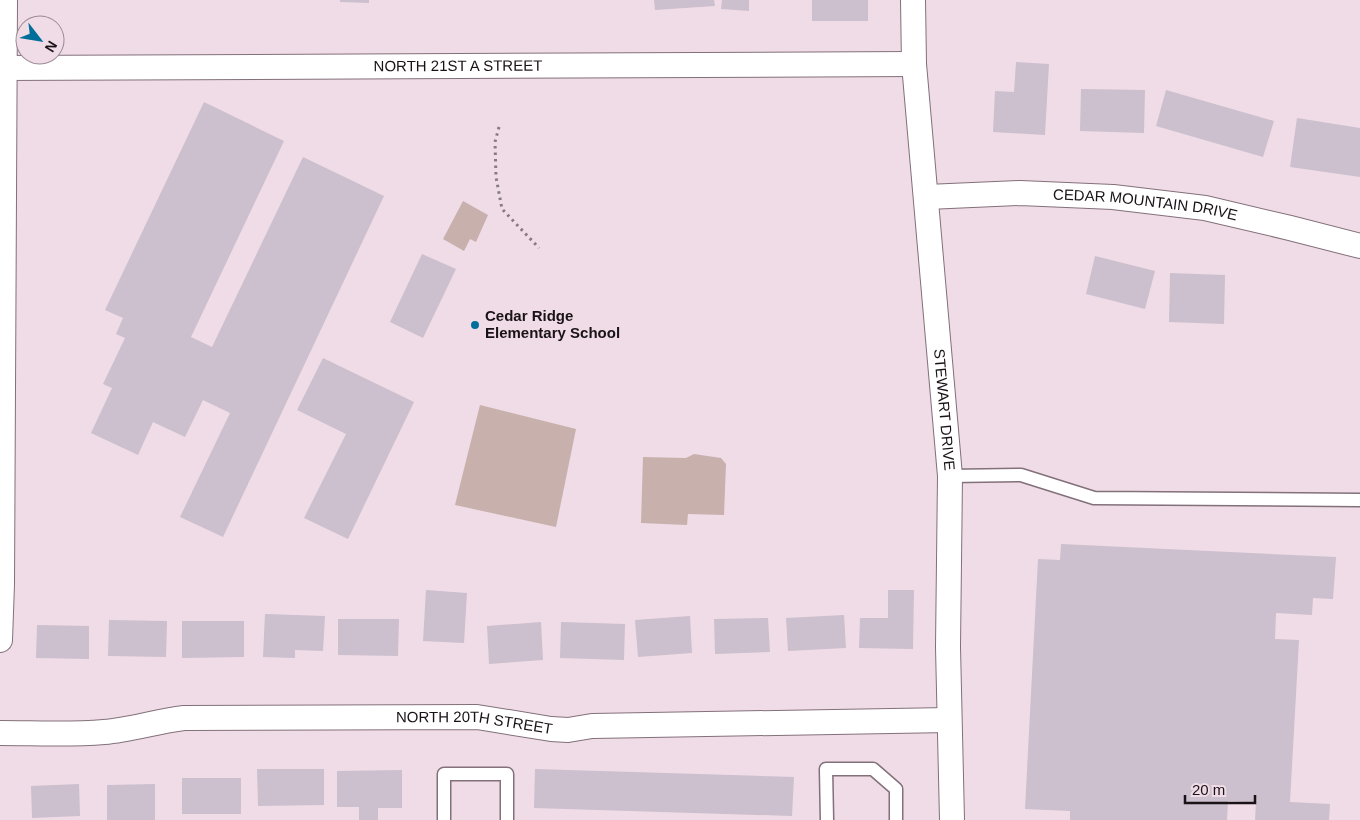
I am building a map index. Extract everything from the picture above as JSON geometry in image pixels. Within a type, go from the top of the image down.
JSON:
[{"type":"street","points":[[0,640],[2,584],[2,68],[5,0]]},
{"type":"street","name":"STEWART DRIVE","points":[[913,0],[914,64],[950,476],[948,647],[952,820]]},
{"type":"street","name":"NORTH 21ST A STREET","points":[[2,68],[914,64]]},
{"type":"street","name":"CEDAR MOUNTAIN DRIVE","points":[[927,197],[1020,193],[1113,197],[1205,208],[1360,246]]},
{"type":"street","name":"NORTH 20TH STREET","points":[[0,734],[105,732],[147,726],[162,720],[184,718],[477,718],[550,730],[568,730],[592,726],[949,720]]},
{"type":"lane","points":[[950,476],[1021,475],[1094,498],[1360,500]]},
{"type":"lane","points":[[827,820],[826,769],[873,769],[896,789],[896,820]]},
{"type":"lane","points":[[444,820],[444,774],[507,774],[507,820]]},
{"type":"path","points":[[500,127],[495,142],[496,177],[502,209],[539,248]]},
{"type":"shaded area","points":[[463,201],[488,215],[476,242],[470,239],[464,251],[443,239]]},
{"type":"shaded area","points":[[480,405],[576,429],[556,527],[455,505]]},
{"type":"shaded area","points":[[694,454],[721,458],[726,464],[724,515],[688,514],[687,525],[641,523],[643,457],[686,458]]},
{"type":"building","points":[[340,0],[369,0],[369,3],[340,2]]},
{"type":"building","points":[[654,0],[714,0],[715,6],[655,10]]},
{"type":"building","points":[[722,0],[749,0],[749,11],[721,9]]},
{"type":"building","points":[[812,0],[868,0],[868,21],[812,21]]},
{"type":"building","points":[[1016,62],[1049,64],[1045,135],[993,132],[995,91],[1014,92]]},
{"type":"building","points":[[1081,89],[1145,90],[1144,133],[1080,131]]},
{"type":"building","points":[[1166,90],[1274,121],[1263,157],[1156,126]]},
{"type":"building","points":[[204,102],[284,141],[191,337],[212,347],[303,157],[384,196],[223,537],[180,517],[230,413],[203,400],[185,437],[153,422],[138,455],[91,433],[112,388],[103,384],[125,338],[116,334],[123,318],[105,310]]},
{"type":"building","points":[[1297,118],[1360,128],[1360,177],[1290,167]]},
{"type":"building","points":[[422,254],[456,269],[423,338],[390,322]]},
{"type":"building","points":[[1095,256],[1155,271],[1145,309],[1086,294]]},
{"type":"building","points":[[1170,273],[1225,275],[1224,324],[1169,322]]},
{"type":"building","points":[[323,358],[414,402],[348,539],[304,518],[346,434],[297,410]]},
{"type":"building","points":[[1061,544],[1336,557],[1333,599],[1313,598],[1312,615],[1276,613],[1275,639],[1299,640],[1290,802],[1330,804],[1329,820],[1255,820],[1256,802],[1228,801],[1227,820],[1070,820],[1070,811],[1025,809],[1038,559],[1060,560]]},
{"type":"building","points":[[426,590],[467,593],[464,643],[423,641]]},
{"type":"building","points":[[888,590],[914,590],[913,649],[859,648],[860,618],[888,618]]},
{"type":"building","points":[[265,614],[325,616],[323,651],[295,650],[295,658],[263,657]]},
{"type":"building","points":[[844,615],[846,648],[788,651],[786,618]]},
{"type":"building","points":[[690,616],[692,653],[638,657],[635,620]]},
{"type":"building","points":[[768,618],[770,652],[715,654],[714,619]]},
{"type":"building","points":[[338,619],[399,619],[398,656],[338,655]]},
{"type":"building","points":[[109,620],[167,621],[166,657],[108,656]]},
{"type":"building","points":[[182,621],[244,621],[244,657],[182,658]]},
{"type":"building","points":[[541,622],[543,660],[489,664],[487,626]]},
{"type":"building","points":[[561,622],[625,624],[624,660],[560,658]]},
{"type":"building","points":[[37,625],[89,626],[89,659],[36,658]]},
{"type":"building","points":[[257,769],[324,769],[324,805],[258,806]]},
{"type":"building","points":[[535,769],[794,777],[792,816],[534,808]]},
{"type":"building","points":[[402,770],[402,808],[378,808],[378,820],[359,820],[359,807],[337,807],[337,771]]},
{"type":"building","points":[[182,778],[241,778],[241,814],[182,814]]},
{"type":"building","points":[[79,784],[80,816],[32,818],[31,786]]},
{"type":"building","points":[[155,784],[155,820],[107,820],[107,785]]},
{"type":"place","name":"Cedar Ridge Elementary School","points":[[475,325]]}]
